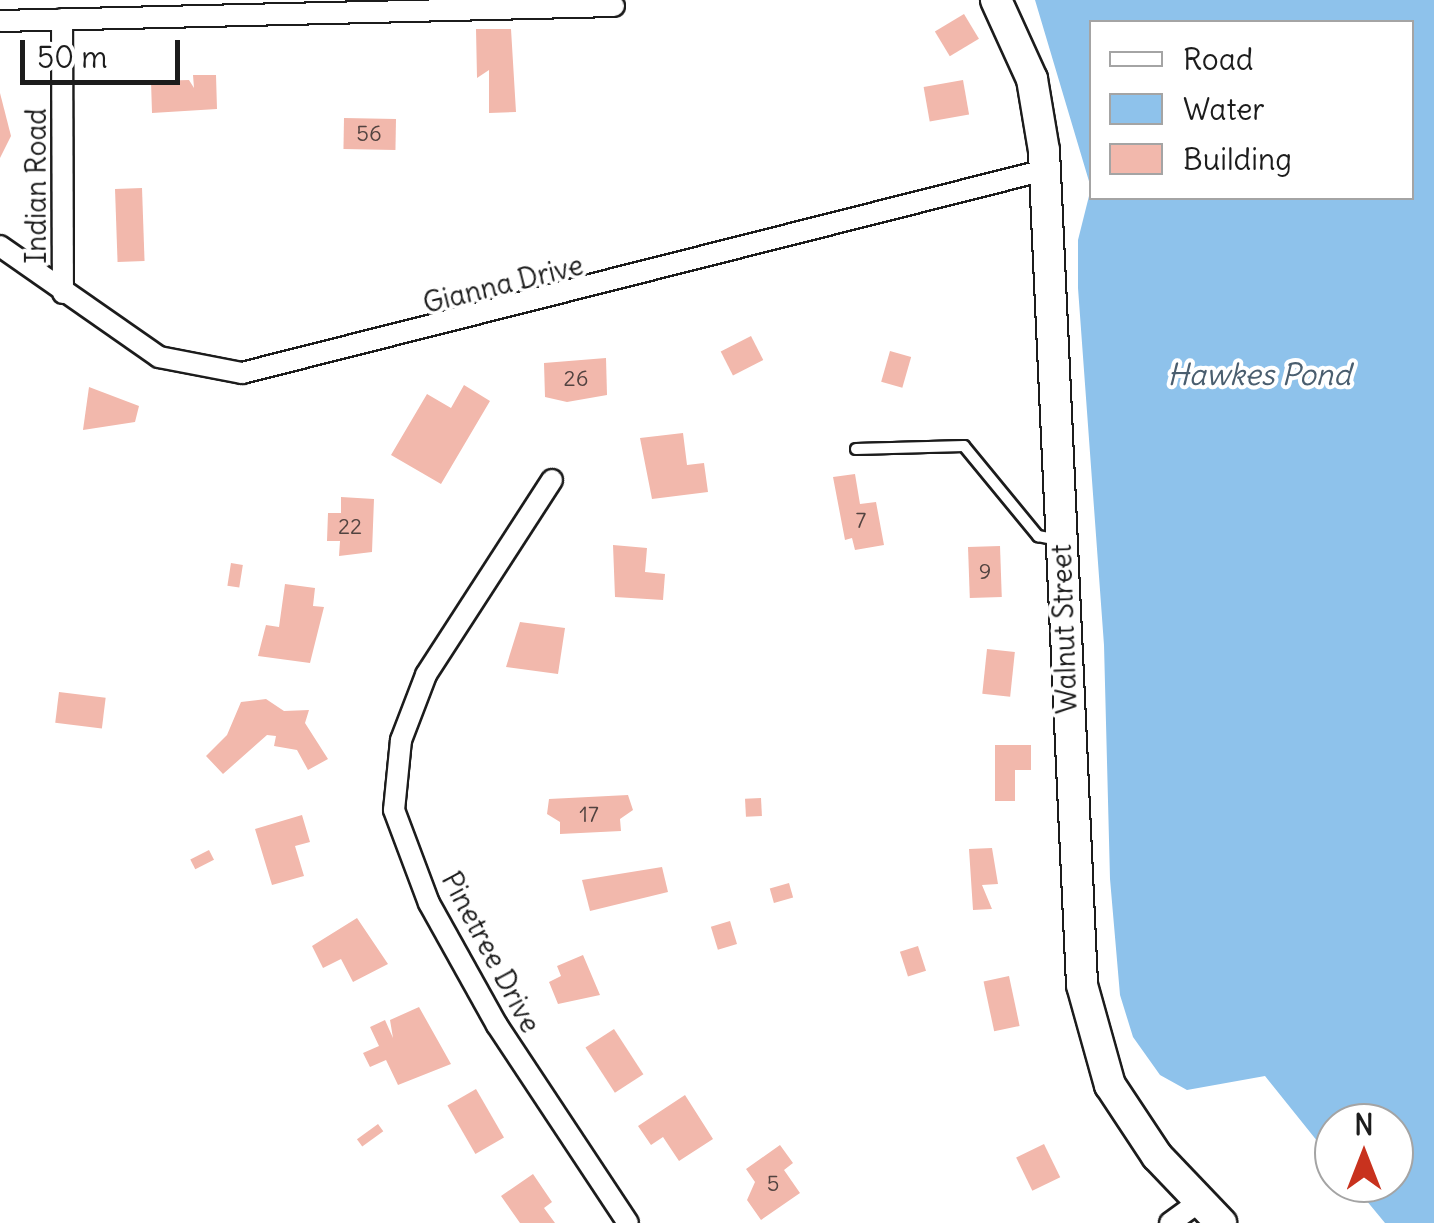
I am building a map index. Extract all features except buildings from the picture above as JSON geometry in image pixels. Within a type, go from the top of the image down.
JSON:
[{"type":"main road","name":"Walnut Street","points":[[996,0],[1032,79],[1045,170],[1082,985],[1110,1084],[1158,1156],[1210,1212]]},
{"type":"street","points":[[0,21],[614,6]]},
{"type":"street","name":"Indian Road","points":[[62,19],[63,293]]},
{"type":"street","name":"Gianna Drive","points":[[0,246],[159,357],[242,374],[1045,170]]},
{"type":"street","name":"Pinetree Drive","points":[[552,480],[426,675],[401,740],[394,810],[429,904],[497,1025],[628,1223]]},
{"type":"street","points":[[1170,1223],[1210,1212]]},
{"type":"lane","points":[[856,449],[964,446],[1038,536],[1060,540]]},
{"type":"water","name":"Hawkes Pond","points":[[1035,0],[1434,0],[1434,1223],[1385,1223],[1368,1203],[1414,1203],[1414,1103],[1314,1103],[1314,1137],[1265,1076],[1187,1090],[1160,1075],[1133,1037],[1120,995],[1110,879],[1104,645],[1078,288],[1078,240],[1089,196],[1089,200],[1414,200],[1414,20],[1089,20],[1089,181]]}]
